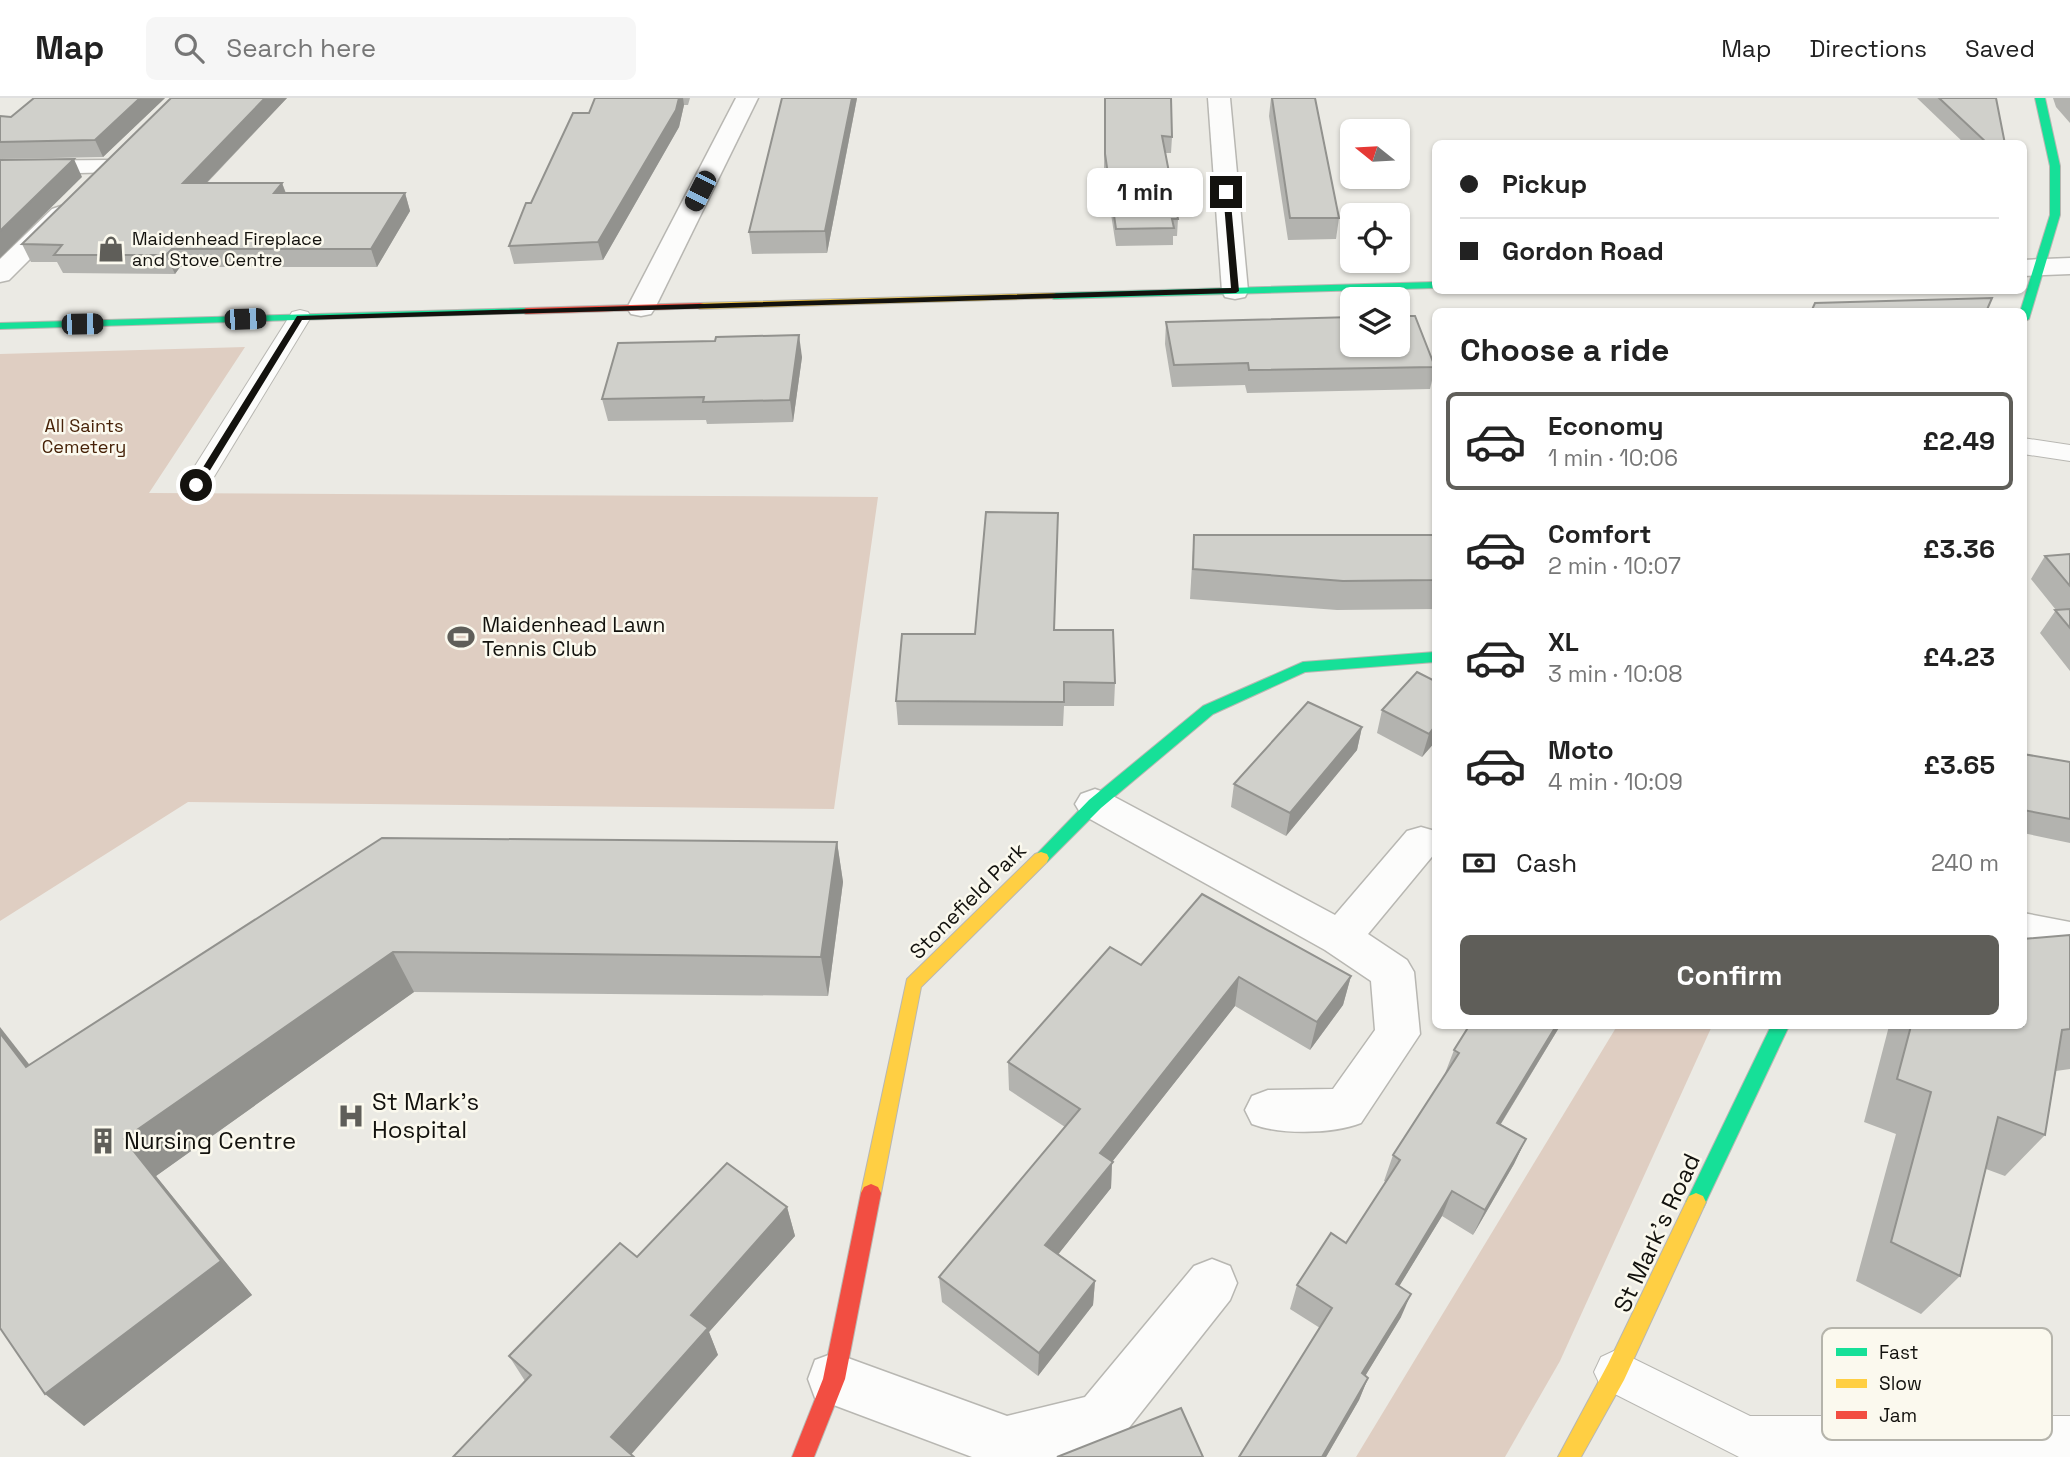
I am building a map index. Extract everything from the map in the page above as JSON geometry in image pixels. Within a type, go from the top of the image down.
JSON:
[{"type":"street","points":[[641,308],[747,98]]},
{"type":"street","points":[[1219,98],[1236,291]]},
{"type":"street","points":[[2027,290],[2030,268],[2055,215],[2055,166],[2040,98]]},
{"type":"street","points":[[0,274],[131,147]]},
{"type":"street","points":[[0,168],[111,166]]},
{"type":"street","points":[[2030,268],[2070,266]]},
{"type":"street","points":[[0,326],[1432,285]]},
{"type":"street","name":"Stonefield Park","points":[[803,1457],[834,1379],[913,984],[1095,804],[1208,710],[1303,667],[1432,657]]},
{"type":"street","points":[[1095,804],[1340,938],[1392,972],[1398,1034],[1345,1109],[1268,1110]]},
{"type":"street","points":[[1340,938],[1421,842]]},
{"type":"street","points":[[2027,931],[2070,939]]},
{"type":"street","name":"St Mark's Road","points":[[1569,1457],[1616,1373],[1779,1029]]},
{"type":"street","points":[[834,1379],[1007,1443],[1101,1420],[1212,1283]]},
{"type":"lane","points":[[196,485],[300,317]]},
{"type":"lane","points":[[2027,447],[2070,453]]},
{"type":"lane","points":[[1616,1373],[1747,1438],[1984,1447],[2051,1440]]},
{"type":"lane","points":[[2052,1440],[2070,1438]]},
{"type":"green space","name":"Maidenhead Lawn Tennis Club","points":[[245,347],[149,493],[878,497],[834,809],[188,802],[0,921],[0,354]]},
{"type":"green space","points":[[1615,1029],[1711,1029],[1560,1361],[1505,1457],[1356,1457]]},
{"type":"building","points":[[34,98],[140,98],[95,140],[0,142],[0,116],[11,117]]},
{"type":"building","points":[[171,98],[265,98],[183,183],[282,183],[274,193],[405,193],[371,249],[172,249],[166,255],[54,255],[62,245],[22,244]]},
{"type":"building","points":[[595,98],[679,98],[676,110],[598,242],[509,246],[526,203],[531,203],[573,113],[589,113]]},
{"type":"building","points":[[782,98],[852,98],[825,231],[749,232]]},
{"type":"building","points":[[1105,98],[1171,98],[1172,137],[1162,136],[1178,219],[1172,219],[1174,228],[1116,229],[1105,154]]},
{"type":"building","points":[[1272,98],[1315,98],[1339,218],[1290,218]]},
{"type":"building","points":[[1939,98],[1996,98],[2004,140],[1984,140]]},
{"type":"building","points":[[74,159],[0,231],[0,160]]},
{"type":"building","points":[[1992,298],[1988,308],[1813,308],[1815,303]]},
{"type":"building","points":[[1410,316],[1415,316],[1432,359],[1432,367],[1249,370],[1248,363],[1174,365],[1166,322],[1340,317],[1340,357],[1410,357]]},
{"type":"building","points":[[799,335],[790,400],[703,402],[704,397],[602,399],[618,343],[715,341],[716,337]]},
{"type":"building","points":[[986,512],[1058,513],[1054,630],[1113,630],[1115,683],[1064,682],[1064,702],[896,701],[902,634],[975,634]]},
{"type":"building","points":[[1194,535],[1432,535],[1432,580],[1343,581],[1193,569]]},
{"type":"building","points":[[2070,554],[2070,586],[2045,556]]},
{"type":"building","points":[[2070,609],[2070,628],[2055,610]]},
{"type":"building","points":[[1417,672],[1432,680],[1432,730],[1429,734],[1382,710]]},
{"type":"building","points":[[1308,702],[1362,727],[1290,813],[1234,784]]},
{"type":"building","points":[[2027,755],[2070,762],[2070,819],[2027,811]]},
{"type":"building","name":"Nursing Centre","points":[[382,838],[837,842],[821,957],[393,952],[124,1139],[221,1261],[45,1394],[0,1328],[0,1033],[26,1067]]},
{"type":"building","points":[[1202,894],[1351,976],[1317,1022],[1239,977],[1100,1153],[1113,1162],[1045,1245],[1095,1281],[1039,1353],[939,1277],[1080,1109],[1008,1062],[1110,947],[1141,965]]},
{"type":"building","points":[[2070,935],[2070,1029],[2062,1030],[2045,1135],[1998,1117],[1960,1276],[1891,1242],[1931,1092],[1897,1079],[1910,1029],[2027,1029],[2027,939]]},
{"type":"building","points":[[1467,1029],[1554,1029],[1497,1123],[1526,1139],[1485,1210],[1452,1191],[1396,1284],[1411,1294],[1362,1373],[1368,1378],[1322,1457],[1239,1457],[1332,1308],[1297,1285],[1331,1233],[1346,1243],[1400,1160],[1393,1155],[1459,1053],[1454,1050]]},
{"type":"building","points":[[727,1163],[787,1207],[691,1315],[708,1328],[611,1437],[634,1457],[453,1457],[531,1375],[509,1356],[620,1243],[637,1257]]},
{"type":"building","points":[[1181,1408],[1203,1457],[1057,1457]]},
{"type":"traffic: fast","points":[[2026,308],[2055,215],[2055,166],[2040,98]]},
{"type":"traffic: fast","points":[[1054,296],[1432,285]]},
{"type":"traffic: fast","points":[[0,326],[526,311]]},
{"type":"traffic: fast","points":[[1041,858],[1095,804],[1208,710],[1303,667],[1432,657]]},
{"type":"traffic: fast","points":[[1696,1202],[1779,1029]]},
{"type":"traffic: slow","points":[[700,306],[1054,296]]},
{"type":"traffic: slow","points":[[871,1193],[913,984],[1041,858]]},
{"type":"traffic: slow","points":[[1569,1457],[1616,1372],[1696,1202]]},
{"type":"traffic: jam","points":[[526,311],[700,306]]},
{"type":"traffic: jam","points":[[803,1457],[834,1379],[871,1193]]},
{"type":"place","name":"Maidenhead Fireplace and Stove Centre","points":[[111,249]]},
{"type":"place","name":"Maidenhead Lawn Tennis Club","points":[[461,637]]},
{"type":"place","name":"St Mark's Hospital","points":[[351,1116]]},
{"type":"place","name":"Nursing Centre","points":[[103,1141]]},
{"type":"route","points":[[196,485],[300,317],[1236,291],[1231,264],[1226,192]]},
{"type":"park label","name":"All Saints Cemetery","points":[[84,436]]}]
